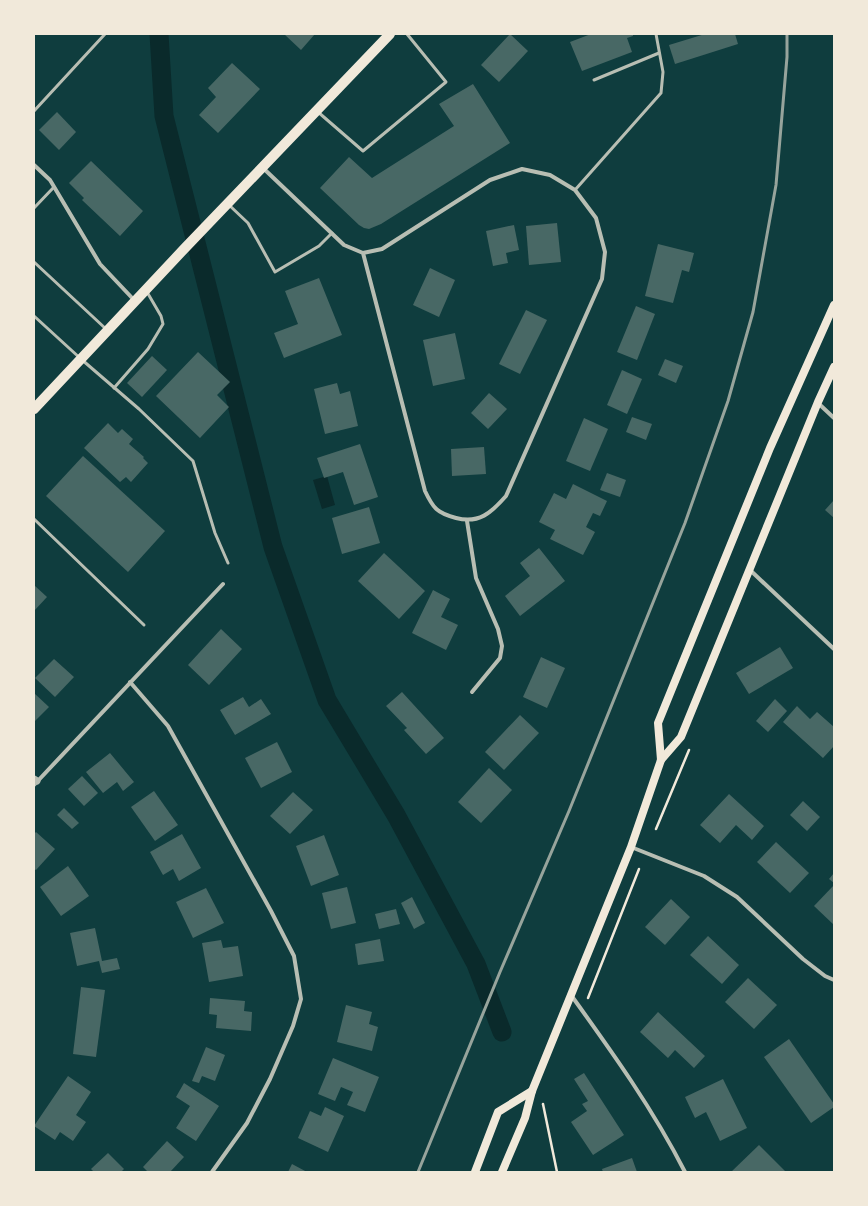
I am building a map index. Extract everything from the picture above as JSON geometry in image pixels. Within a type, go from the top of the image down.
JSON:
[{"type":"main road","points":[[34,409],[390,34]]},
{"type":"main road","points":[[502,1172],[525,1118],[532,1091],[631,847],[660,760],[658,723],[770,448],[834,305]]},
{"type":"main road","points":[[660,760],[681,737],[818,402],[834,367]]},
{"type":"main road","points":[[475,1172],[498,1112],[532,1091]]},
{"type":"street","points":[[34,165],[50,180],[100,264],[136,301]]},
{"type":"street","points":[[263,167],[344,245],[363,253],[382,249],[490,180],[522,169],[550,175],[575,190],[596,218],[605,252],[602,279],[506,496],[495,508],[482,517],[467,521],[442,514],[431,504],[425,491],[363,253]]},
{"type":"street","points":[[818,402],[834,418]]},
{"type":"street","points":[[467,521],[476,578],[498,629],[502,646],[500,658],[472,692]]},
{"type":"street","points":[[750,570],[834,649]]},
{"type":"street","points":[[35,781],[223,584]]},
{"type":"street","points":[[130,682],[168,726],[271,911],[294,956],[301,999],[293,1026],[270,1079],[250,1117],[212,1172]]},
{"type":"street","points":[[631,847],[704,876],[737,897],[803,959],[825,976],[834,980]]},
{"type":"street","points":[[571,995],[632,1080],[676,1155],[684,1172]]},
{"type":"lane","points":[[34,111],[105,34]]},
{"type":"lane","points":[[316,111],[363,151],[446,82],[407,34]]},
{"type":"lane","points":[[575,190],[661,93],[663,72],[656,34]]},
{"type":"lane","points":[[594,80],[659,53]]},
{"type":"lane","points":[[34,208],[54,187]]},
{"type":"lane","points":[[228,204],[248,223],[275,272],[319,246],[332,234]]},
{"type":"lane","points":[[34,262],[108,331]]},
{"type":"lane","points":[[114,388],[148,349],[163,324],[161,316],[146,290]]},
{"type":"lane","points":[[34,316],[139,409],[193,461],[215,533],[228,563]]},
{"type":"lane","points":[[34,519],[144,625]]},
{"type":"path","points":[[587,1000],[639,869]]},
{"type":"path","points":[[542,1102],[557,1172]]},
{"type":"water","points":[[327,476],[335,505],[322,509],[313,480]]},
{"type":"building","points":[[284,34],[315,34],[301,50]]},
{"type":"building","points":[[510,34],[528,51],[499,82],[481,65]]},
{"type":"building","points":[[591,34],[633,34],[633,36],[627,38],[632,52],[582,71],[570,42]]},
{"type":"building","points":[[705,34],[735,34],[738,44],[675,64],[669,45]]},
{"type":"building","points":[[232,63],[260,89],[218,133],[199,115],[216,97],[208,88]]},
{"type":"building","points":[[473,84],[510,143],[381,224],[369,229],[359,225],[320,188],[349,157],[372,178],[454,126],[439,104]]},
{"type":"building","points":[[57,112],[76,132],[59,150],[39,130]]},
{"type":"building","points":[[91,161],[143,211],[120,236],[82,200],[84,198],[69,183]]},
{"type":"building","points":[[557,223],[561,262],[529,265],[526,226]]},
{"type":"building","points":[[514,225],[519,250],[506,253],[508,263],[493,266],[486,231]]},
{"type":"building","points":[[658,244],[694,253],[689,272],[682,270],[673,303],[645,296]]},
{"type":"building","points":[[430,268],[455,280],[439,317],[413,305]]},
{"type":"building","points":[[319,278],[342,335],[284,358],[274,333],[298,324],[285,291]]},
{"type":"building","points":[[636,306],[655,314],[637,360],[617,352]]},
{"type":"building","points":[[526,310],[547,320],[520,374],[499,364]]},
{"type":"building","points":[[455,333],[465,379],[433,386],[423,340]]},
{"type":"building","points":[[198,352],[230,382],[217,395],[229,407],[200,438],[156,396]]},
{"type":"building","points":[[152,356],[167,370],[142,397],[127,383]]},
{"type":"building","points":[[665,359],[683,366],[676,383],[658,375]]},
{"type":"building","points":[[622,370],[642,379],[627,414],[607,405]]},
{"type":"building","points":[[337,383],[340,394],[350,391],[358,426],[325,434],[314,389]]},
{"type":"building","points":[[489,393],[507,409],[488,429],[471,413]]},
{"type":"building","points":[[632,417],[652,424],[646,440],[626,432]]},
{"type":"building","points":[[584,418],[608,429],[590,471],[566,461]]},
{"type":"building","points":[[108,423],[118,433],[122,429],[133,439],[129,444],[144,457],[143,458],[148,463],[131,482],[126,477],[120,482],[84,448]]},
{"type":"building","points":[[360,444],[378,497],[354,505],[343,472],[324,478],[317,458]]},
{"type":"building","points":[[484,447],[486,474],[452,476],[451,449]]},
{"type":"building","points":[[83,456],[165,531],[128,572],[46,496]]},
{"type":"building","points":[[607,473],[626,480],[620,497],[600,490]]},
{"type":"building","points":[[573,484],[607,501],[600,516],[593,513],[586,527],[595,532],[583,555],[550,539],[555,530],[539,522],[554,493],[566,499]]},
{"type":"building","points":[[834,500],[834,518],[825,510]]},
{"type":"building","points":[[369,507],[380,543],[342,554],[332,518]]},
{"type":"building","points":[[539,548],[565,581],[520,616],[505,596],[530,576],[520,563]]},
{"type":"building","points":[[384,553],[425,591],[399,619],[358,581]]},
{"type":"building","points":[[34,585],[47,597],[34,611]]},
{"type":"building","points":[[433,590],[450,599],[441,617],[458,625],[446,650],[412,633]]},
{"type":"building","points":[[221,629],[242,649],[209,685],[188,665]]},
{"type":"building","points":[[780,647],[793,668],[749,694],[736,673]]},
{"type":"building","points":[[541,657],[565,668],[547,708],[523,697]]},
{"type":"building","points":[[54,659],[74,677],[55,697],[35,678]]},
{"type":"building","points":[[402,692],[444,738],[426,754],[404,730],[407,728],[386,706]]},
{"type":"building","points":[[34,693],[49,707],[34,722]]},
{"type":"building","points":[[243,697],[249,707],[261,699],[271,714],[235,735],[220,710]]},
{"type":"building","points":[[775,699],[787,711],[768,732],[756,721]]},
{"type":"building","points":[[797,706],[810,719],[817,712],[834,727],[834,746],[823,758],[783,722]]},
{"type":"building","points":[[520,715],[539,733],[504,770],[485,752]]},
{"type":"building","points":[[277,742],[292,772],[261,788],[245,758]]},
{"type":"building","points":[[110,753],[134,782],[123,791],[117,782],[103,793],[86,772]]},
{"type":"building","points":[[489,768],[512,790],[481,823],[458,802]]},
{"type":"building","points":[[82,776],[98,793],[84,806],[68,789]]},
{"type":"building","points":[[154,791],[178,825],[155,841],[131,807]]},
{"type":"building","points":[[293,792],[313,810],[290,834],[270,816]]},
{"type":"building","points":[[729,794],[764,826],[752,840],[736,825],[720,843],[700,825]]},
{"type":"building","points":[[803,801],[820,817],[807,831],[790,815]]},
{"type":"building","points":[[64,808],[79,823],[72,829],[57,815]]},
{"type":"building","points":[[36,832],[55,849],[36,870],[34,869],[34,834]]},
{"type":"building","points":[[182,834],[201,868],[179,881],[173,869],[163,875],[150,852]]},
{"type":"building","points":[[324,835],[339,875],[311,886],[296,846]]},
{"type":"building","points":[[776,842],[809,873],[790,893],[757,862]]},
{"type":"building","points":[[68,866],[89,896],[61,916],[40,887]]},
{"type":"building","points":[[834,873],[834,883],[829,879]]},
{"type":"building","points":[[834,885],[834,925],[814,906]]},
{"type":"building","points":[[347,887],[356,923],[331,929],[322,893]]},
{"type":"building","points":[[206,888],[224,923],[193,938],[176,902]]},
{"type":"building","points":[[412,897],[425,923],[414,929],[401,903]]},
{"type":"building","points":[[671,899],[690,917],[665,945],[645,927]]},
{"type":"building","points":[[396,909],[400,924],[379,929],[375,914]]},
{"type":"building","points":[[95,928],[102,961],[117,958],[120,969],[102,973],[99,961],[77,966],[70,933]]},
{"type":"building","points":[[708,936],[739,965],[722,984],[690,955]]},
{"type":"building","points":[[380,939],[384,961],[358,965],[355,944]]},
{"type":"building","points":[[221,940],[223,948],[238,946],[243,976],[209,982],[202,943]]},
{"type":"building","points":[[748,978],[777,1005],[754,1029],[725,1002]]},
{"type":"building","points":[[81,987],[105,990],[96,1057],[73,1054]]},
{"type":"building","points":[[210,998],[245,1001],[244,1011],[252,1012],[251,1031],[216,1028],[217,1015],[209,1014]]},
{"type":"building","points":[[346,1005],[372,1012],[369,1024],[378,1027],[372,1051],[337,1042]]},
{"type":"building","points":[[658,1012],[705,1056],[694,1068],[675,1050],[668,1058],[640,1032]]},
{"type":"building","points":[[789,1039],[834,1104],[834,1107],[811,1123],[764,1057]]},
{"type":"building","points":[[206,1047],[225,1055],[215,1081],[202,1076],[199,1083],[192,1081]]},
{"type":"building","points":[[333,1058],[379,1077],[365,1112],[347,1105],[353,1092],[341,1087],[335,1101],[318,1094]]},
{"type":"building","points":[[584,1073],[624,1135],[593,1155],[571,1122],[587,1111],[582,1104],[588,1101],[574,1079]]},
{"type":"building","points":[[68,1076],[91,1092],[76,1115],[86,1122],[73,1141],[60,1132],[55,1140],[34,1126]]},
{"type":"building","points":[[723,1079],[747,1128],[720,1141],[706,1112],[695,1118],[685,1097]]},
{"type":"building","points":[[184,1083],[219,1106],[196,1141],[176,1128],[190,1106],[176,1097]]},
{"type":"building","points":[[325,1107],[344,1116],[328,1152],[298,1138],[310,1111],[321,1116]]},
{"type":"building","points":[[167,1141],[184,1157],[170,1172],[148,1172],[143,1167]]},
{"type":"building","points":[[759,1145],[786,1172],[731,1172]]},
{"type":"building","points":[[108,1153],[124,1169],[121,1172],[94,1172],[91,1169]]},
{"type":"building","points":[[632,1158],[637,1172],[603,1172],[602,1169]]},
{"type":"building","points":[[292,1164],[307,1172],[288,1172]]},
{"type":"waterway","points":[[159,34],[164,116],[273,547],[327,700],[396,815],[476,964],[502,1032]]},
{"type":"railway","points":[[418,1172],[500,972],[569,811],[685,523],[728,401],[753,312],[776,185],[787,57],[787,34]]}]
